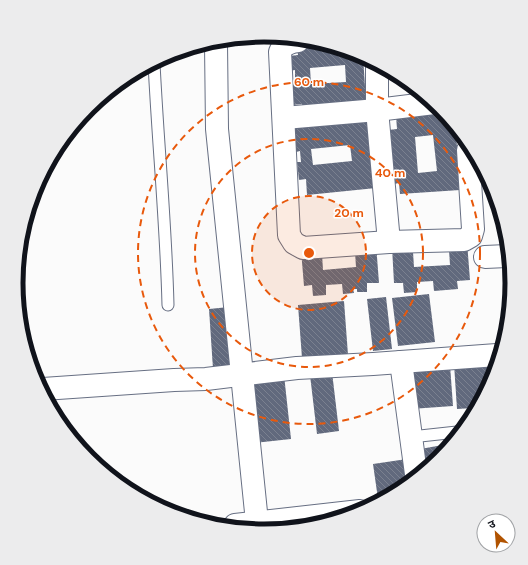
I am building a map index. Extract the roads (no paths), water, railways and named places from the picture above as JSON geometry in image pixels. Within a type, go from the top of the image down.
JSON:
[{"type":"street","points":[[288,43],[282,47],[280,52],[289,234],[294,244],[303,248],[389,242],[464,240],[471,236],[473,230],[468,155]]},
{"type":"street","points":[[216,46],[217,129],[257,522]]},
{"type":"street","points":[[377,70],[377,110],[389,242]]},
{"type":"street","points":[[284,118],[426,104]]},
{"type":"street","points":[[485,257],[503,256]]},
{"type":"street","points":[[48,389],[243,375],[297,368],[494,355]]},
{"type":"street","points":[[401,362],[415,470]]},
{"type":"street","points":[[249,523],[328,514]]},
{"type":"lane","points":[[154,68],[166,233],[168,305]]},
{"type":"lane","points":[[411,437],[452,433]]}]
